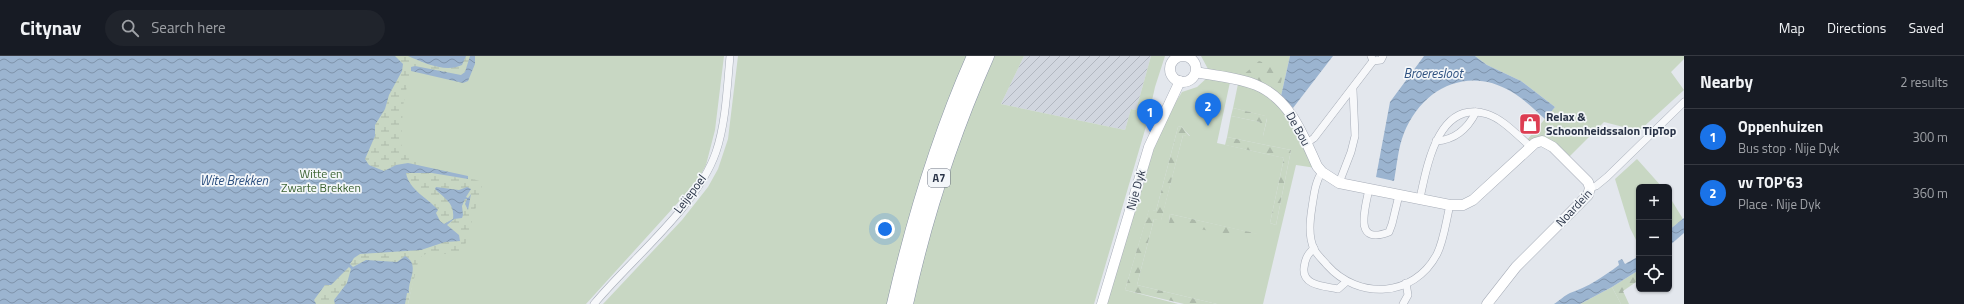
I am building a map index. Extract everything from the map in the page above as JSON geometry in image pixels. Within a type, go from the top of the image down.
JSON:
[{"type":"highway","name":"A7","points":[[894,304],[908,240],[925,182],[951,108],[974,56]]},
{"type":"highway","name":"A7","points":[[906,304],[929,209],[951,141],[987,56]]},
{"type":"street","name":"Leijepoel","points":[[594,304],[685,204],[708,170],[716,152],[722,127],[730,56]]},
{"type":"street","points":[[1187,56],[1195,63],[1196,72],[1190,80],[1180,81],[1173,76],[1171,65],[1178,57],[1187,56]]},
{"type":"street","points":[[1307,143],[1314,138],[1352,90],[1372,58],[1379,61],[1383,56]]},
{"type":"street","name":"De Bou","points":[[1196,72],[1234,79],[1255,85],[1268,91],[1290,112],[1307,143],[1317,166],[1322,172],[1339,183],[1450,205],[1463,205],[1473,200],[1531,147]]},
{"type":"street","name":"Nije Dyk","points":[[1102,304],[1149,147],[1180,81]]},
{"type":"street","points":[[1339,183],[1351,152],[1354,136],[1352,90]]},
{"type":"street","name":"Noardein","points":[[1487,304],[1516,267],[1583,200],[1590,188],[1596,186],[1607,177],[1684,102]]},
{"type":"street","points":[[1420,198],[1429,160],[1436,141],[1443,129],[1452,120],[1460,115],[1476,112],[1488,114],[1506,126],[1531,147],[1535,143],[1542,141],[1547,143],[1582,175],[1590,188]]},
{"type":"street","points":[[1436,141],[1454,137],[1470,125],[1476,112]]},
{"type":"street","points":[[1322,172],[1316,183],[1310,224],[1314,248],[1334,274],[1346,282],[1360,288],[1375,290],[1400,287],[1422,273],[1436,255],[1450,205]]},
{"type":"street","points":[[1369,189],[1363,218],[1364,228],[1370,234],[1379,236],[1389,232],[1399,195]]},
{"type":"street","points":[[1314,248],[1307,255],[1305,262],[1304,273],[1306,279],[1311,283],[1338,289],[1346,282]]},
{"type":"street","points":[[1403,304],[1408,295],[1406,283]]},
{"type":"shaded area","points":[[1024,56],[1151,56],[1136,110],[1131,109],[1125,130],[1001,104]]},
{"type":"green space","name":"Witte en Zwarte Brekken","points":[[0,56],[724,56],[715,130],[706,165],[700,176],[683,197],[586,304],[408,304],[418,258],[407,304],[0,304]]},
{"type":"green space","points":[[395,56],[408,56],[426,63],[462,65],[466,56],[470,56],[468,67],[465,72],[460,75],[415,66],[411,67],[403,106],[401,144],[407,156],[416,160],[419,166],[408,163],[396,165],[384,171],[369,165],[365,159],[375,136],[375,125],[385,109],[389,95],[402,71],[402,64]]},
{"type":"green space","points":[[738,56],[968,56],[889,304],[603,304],[682,220],[708,187],[718,169],[728,139]]},
{"type":"green space","points":[[995,56],[1024,56],[1001,104],[1125,130],[1131,109],[1136,110],[1151,56],[1165,56],[1094,304],[913,304],[928,240],[947,177],[969,116]]},
{"type":"green space","points":[[1201,56],[1290,56],[1281,96],[1241,77],[1208,69]]},
{"type":"green space","points":[[1475,56],[1684,56],[1684,59],[1671,72],[1684,90],[1639,131],[1604,122],[1569,157],[1551,140],[1527,140],[1555,107],[1521,81],[1487,65]]},
{"type":"green space","points":[[1259,61],[1268,64],[1283,74],[1278,94],[1241,77]]},
{"type":"green space","points":[[1208,77],[1230,82],[1217,143],[1284,158],[1270,223],[1276,225],[1291,150],[1227,137],[1231,116],[1260,122],[1263,136],[1267,119],[1265,116],[1233,108],[1238,84],[1258,89],[1283,108],[1316,168],[1296,165],[1263,304],[1217,304],[1137,285],[1154,219],[1161,220],[1183,135],[1190,136],[1181,126],[1178,127],[1156,211],[1149,210],[1125,290],[1178,304],[1107,304],[1160,128],[1182,92],[1197,87]],"holes":[[[1170,214],[1257,234],[1169,222]]]},
{"type":"green space","points":[[1233,108],[1266,116],[1267,118],[1263,136],[1256,134],[1260,122],[1231,116]]},
{"type":"green space","points":[[1181,126],[1190,137],[1183,135],[1161,221],[1154,219],[1137,285],[1217,304],[1184,304],[1125,290],[1149,209],[1156,211],[1178,127]]},
{"type":"green space","points":[[1227,137],[1291,150],[1276,225],[1270,223],[1284,158],[1225,145]]},
{"type":"green space","points":[[1637,159],[1659,184],[1636,184],[1636,240],[1630,228],[1615,179]]},
{"type":"green space","points":[[406,173],[431,173],[465,179],[469,178],[483,182],[462,256],[429,252],[419,258],[408,304],[405,304],[407,293],[409,293],[413,272],[410,263],[405,256],[397,262],[369,261],[353,267],[350,264],[354,258],[360,254],[388,254],[428,248],[445,242],[457,242],[459,235],[447,225],[454,219],[462,218],[465,199],[467,199],[469,208],[468,198],[466,197],[471,190],[449,189],[439,193],[446,198],[453,210],[453,219],[444,224],[439,218],[431,202],[411,185]]},
{"type":"green space","points":[[1672,201],[1683,219],[1672,228]]},
{"type":"green space","points":[[1170,214],[1258,234],[1256,240],[1169,223]]},
{"type":"green space","points":[[349,267],[352,269],[347,283],[333,302],[335,304],[316,304],[314,300],[325,285],[331,285]]},
{"type":"green space","points":[[1636,272],[1636,282],[1623,291],[1629,304],[1621,304],[1612,287]]},
{"type":"green space","points":[[1612,287],[1621,304],[1580,304]]},
{"type":"water","name":"Wite Brekken","points":[[0,56],[395,56],[403,64],[402,71],[389,95],[385,109],[375,125],[375,136],[365,159],[369,165],[384,171],[396,165],[408,163],[468,176],[468,179],[432,173],[406,173],[415,189],[438,210],[436,213],[440,221],[444,224],[453,219],[452,209],[451,205],[435,189],[436,187],[459,190],[467,187],[471,189],[466,197],[468,198],[471,194],[468,210],[465,204],[467,199],[465,199],[462,206],[462,218],[454,219],[447,225],[459,235],[460,241],[445,242],[421,250],[360,254],[354,258],[350,264],[353,267],[366,260],[397,262],[405,256],[410,260],[413,268],[409,293],[407,293],[405,304],[335,304],[334,300],[347,283],[351,269],[349,267],[331,285],[325,285],[314,300],[316,304],[0,304]]},
{"type":"water","points":[[408,56],[466,56],[462,65],[442,68]]},
{"type":"water","points":[[470,56],[475,56],[475,64],[468,81],[463,83],[411,71],[411,67],[415,66],[461,75],[465,72]]},
{"type":"water","points":[[1290,56],[1333,56],[1293,108],[1281,96]]},
{"type":"water","name":"Broeresloot","points":[[1424,56],[1475,56],[1487,65],[1521,81],[1555,107],[1545,119],[1512,92],[1495,84],[1479,81],[1463,81],[1448,86],[1434,93],[1422,104],[1412,117],[1402,139],[1394,181],[1376,177],[1390,102]]},
{"type":"water","points":[[1684,218],[1684,233],[1672,243],[1672,228]]},
{"type":"water","points":[[1636,258],[1636,272],[1612,287],[1580,304],[1554,304],[1568,294],[1589,285],[1607,274],[1619,265],[1618,261],[1622,259],[1625,264]]},
{"type":"place","name":"Relax & Schoonheidssalon TipTop","points":[[1530,124]]},
{"type":"place","name":"vv TOP'63","points":[[1208,126]]},
{"type":"place","name":"Oppenhuizen","points":[[1150,132]]}]
